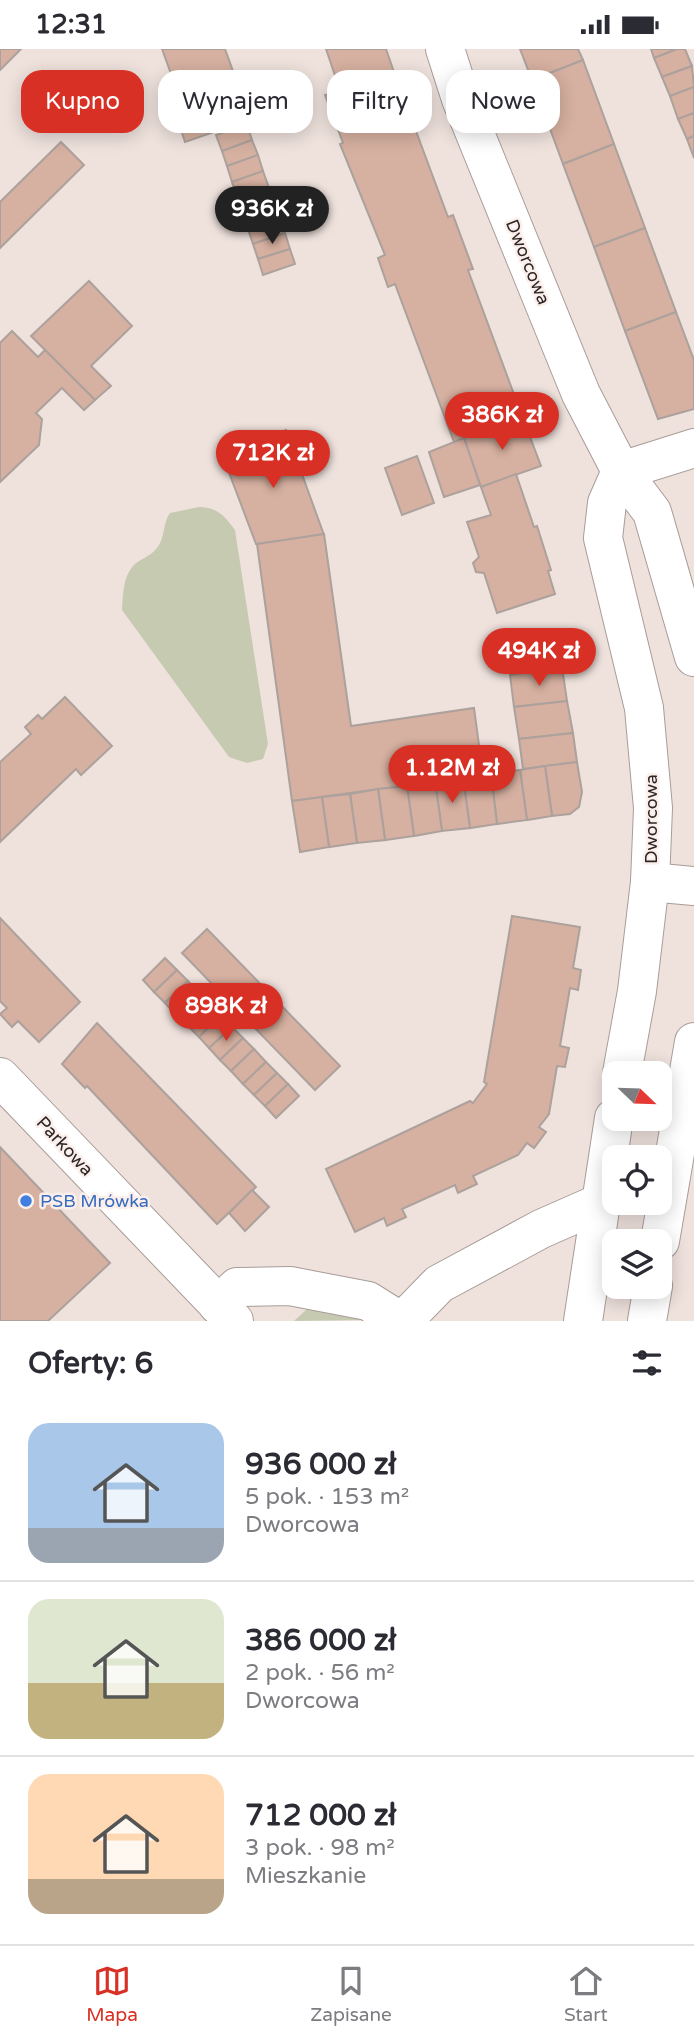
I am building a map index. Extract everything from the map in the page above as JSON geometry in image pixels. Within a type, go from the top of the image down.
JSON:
[{"type":"street","name":"Dworcowa","points":[[445,49],[461,99],[581,394],[621,471],[652,512],[694,657]]},
{"type":"street","points":[[621,471],[694,447]]},
{"type":"street","name":"Dworcowa","points":[[621,471],[607,503],[603,538],[646,719],[653,808],[650,882],[637,991],[624,1061]]},
{"type":"street","name":"Dworcowa","points":[[650,882],[694,886]]},
{"type":"street","points":[[662,1229],[694,1042]]},
{"type":"street","name":"Parkowa","points":[[0,1077],[226,1313],[237,1287],[290,1286],[368,1301],[402,1321],[439,1284],[541,1229],[600,1203]]},
{"type":"street","points":[[583,1321],[612,1131]]},
{"type":"street","points":[[647,1321],[651,1299]]},
{"type":"green space","points":[[199,507],[220,513],[235,530],[268,744],[263,759],[247,763],[229,757],[122,610],[127,576],[135,564],[154,552],[159,545],[170,513]]},
{"type":"green space","points":[[317,1306],[362,1316],[363,1320],[294,1321],[307,1309]]},
{"type":"building","points":[[0,49],[21,49],[0,70]]},
{"type":"building","points":[[162,49],[225,49],[233,70],[170,70]]},
{"type":"building","points":[[326,49],[386,49],[393,70],[333,70]]},
{"type":"building","points":[[520,49],[578,49],[583,60],[558,70],[528,70]]},
{"type":"building","points":[[651,49],[677,49],[654,58]]},
{"type":"building","points":[[677,49],[685,49],[692,66],[662,77],[654,58]]},
{"type":"building","points":[[583,60],[614,144],[563,164],[552,133],[560,133],[560,70],[558,70]]},
{"type":"building","points":[[692,66],[694,87],[670,96],[662,77]]},
{"type":"building","points":[[694,87],[694,113],[678,119],[670,96]]},
{"type":"building","points":[[694,113],[694,136],[687,139],[678,119]]},
{"type":"building","points":[[182,133],[211,133],[185,142]]},
{"type":"building","points":[[250,133],[252,140],[222,151],[216,135]]},
{"type":"building","points":[[339,133],[417,133],[448,217],[453,215],[473,269],[468,270],[522,416],[454,442],[395,284],[388,287],[378,258],[385,255],[340,144],[343,143]]},
{"type":"building","points":[[694,136],[694,158],[687,139]]},
{"type":"building","points":[[252,140],[258,155],[227,166],[222,151]]},
{"type":"building","points":[[61,142],[84,165],[0,248],[0,202]]},
{"type":"building","points":[[614,144],[645,228],[594,247],[563,164]]},
{"type":"building","points":[[258,155],[263,171],[232,182],[227,166]]},
{"type":"building","points":[[263,171],[269,188],[238,199],[232,182]]},
{"type":"building","points":[[269,188],[275,204],[244,216],[238,199]]},
{"type":"building","points":[[275,204],[280,218],[249,229],[244,216]]},
{"type":"building","points":[[280,218],[285,233],[253,244],[248,229]]},
{"type":"building","points":[[645,228],[676,312],[625,331],[594,247]]},
{"type":"building","points":[[285,233],[290,249],[258,259],[253,244]]},
{"type":"building","points":[[290,249],[295,264],[263,275],[258,259]]},
{"type":"building","points":[[89,281],[132,326],[91,366],[111,386],[95,400],[31,336]]},
{"type":"building","points":[[676,312],[694,360],[694,409],[658,419],[625,331]]},
{"type":"building","points":[[12,331],[38,357],[45,350],[95,400],[84,410],[62,388],[36,413],[42,419],[39,445],[0,482],[0,343]]},
{"type":"building","points":[[522,416],[541,466],[481,487],[464,438]]},
{"type":"building","points":[[286,430],[324,535],[256,544],[222,454]]},
{"type":"building","points":[[464,438],[480,485],[444,497],[429,452]]},
{"type":"building","points":[[417,456],[434,503],[402,515],[385,468]]},
{"type":"building","points":[[516,474],[534,527],[537,526],[551,570],[548,571],[555,594],[497,613],[484,573],[476,572],[473,563],[479,557],[467,522],[491,515],[481,487]]},
{"type":"building","points":[[324,534],[351,726],[474,708],[483,775],[292,801],[257,544]]},
{"type":"building","points":[[562,667],[567,701],[514,707],[510,675]]},
{"type":"building","points":[[65,697],[112,746],[81,775],[76,769],[0,842],[0,762],[31,734],[25,727],[38,715],[42,719]]},
{"type":"building","points":[[567,701],[573,733],[519,739],[514,707]]},
{"type":"building","points":[[573,733],[577,762],[523,769],[519,739]]},
{"type":"building","points":[[577,762],[582,792],[579,807],[570,814],[552,816],[545,766]]},
{"type":"building","points":[[545,766],[552,816],[527,820],[520,770]]},
{"type":"building","points":[[520,770],[527,820],[497,824],[491,774]]},
{"type":"building","points":[[491,774],[497,824],[470,828],[463,778]]},
{"type":"building","points":[[463,778],[470,828],[442,831],[435,781]]},
{"type":"building","points":[[435,781],[442,831],[414,836],[407,786]]},
{"type":"building","points":[[407,786],[414,836],[385,840],[378,789]]},
{"type":"building","points":[[378,789],[385,840],[357,843],[350,794]]},
{"type":"building","points":[[350,794],[357,843],[329,847],[322,797]]},
{"type":"building","points":[[322,797],[329,847],[300,852],[292,801]]},
{"type":"building","points":[[512,916],[580,927],[573,968],[581,970],[578,990],[570,988],[560,1046],[569,1048],[565,1067],[557,1066],[549,1114],[539,1127],[546,1132],[534,1148],[527,1143],[518,1155],[473,1176],[477,1184],[458,1193],[455,1185],[402,1209],[406,1217],[387,1226],[384,1218],[355,1232],[326,1169],[470,1101],[473,1103],[487,1084],[484,1082]]},
{"type":"building","points":[[0,918],[80,1002],[39,1042],[18,1021],[12,1027],[0,1014],[7,1008],[0,1001]]},
{"type":"building","points":[[207,929],[340,1066],[315,1090],[182,953]]},
{"type":"building","points":[[165,958],[177,970],[154,992],[143,980]]},
{"type":"building","points":[[177,970],[188,981],[165,1003],[154,992]]},
{"type":"building","points":[[188,981],[199,993],[176,1015],[165,1003]]},
{"type":"building","points":[[199,993],[210,1004],[188,1026],[176,1015]]},
{"type":"building","points":[[210,1004],[221,1015],[199,1037],[188,1026]]},
{"type":"building","points":[[221,1015],[232,1027],[209,1048],[199,1037]]},
{"type":"building","points":[[97,1023],[256,1187],[217,1224],[87,1086],[85,1088],[62,1064]]},
{"type":"building","points":[[232,1027],[243,1038],[220,1060],[209,1048]]},
{"type":"building","points":[[243,1038],[254,1049],[231,1071],[220,1060]]},
{"type":"building","points":[[254,1049],[266,1062],[243,1084],[231,1071]]},
{"type":"building","points":[[266,1062],[277,1073],[254,1095],[243,1084]]},
{"type":"building","points":[[277,1073],[288,1084],[265,1106],[254,1095]]},
{"type":"building","points":[[288,1084],[299,1096],[276,1118],[265,1106]]},
{"type":"building","name":"PSB Mrówka","points":[[0,1147],[110,1263],[48,1321],[0,1321]]},
{"type":"building","points":[[252,1190],[269,1207],[245,1231],[229,1213]]},
{"type":"place","name":"PSB Mrówka","points":[[26,1201]]}]
